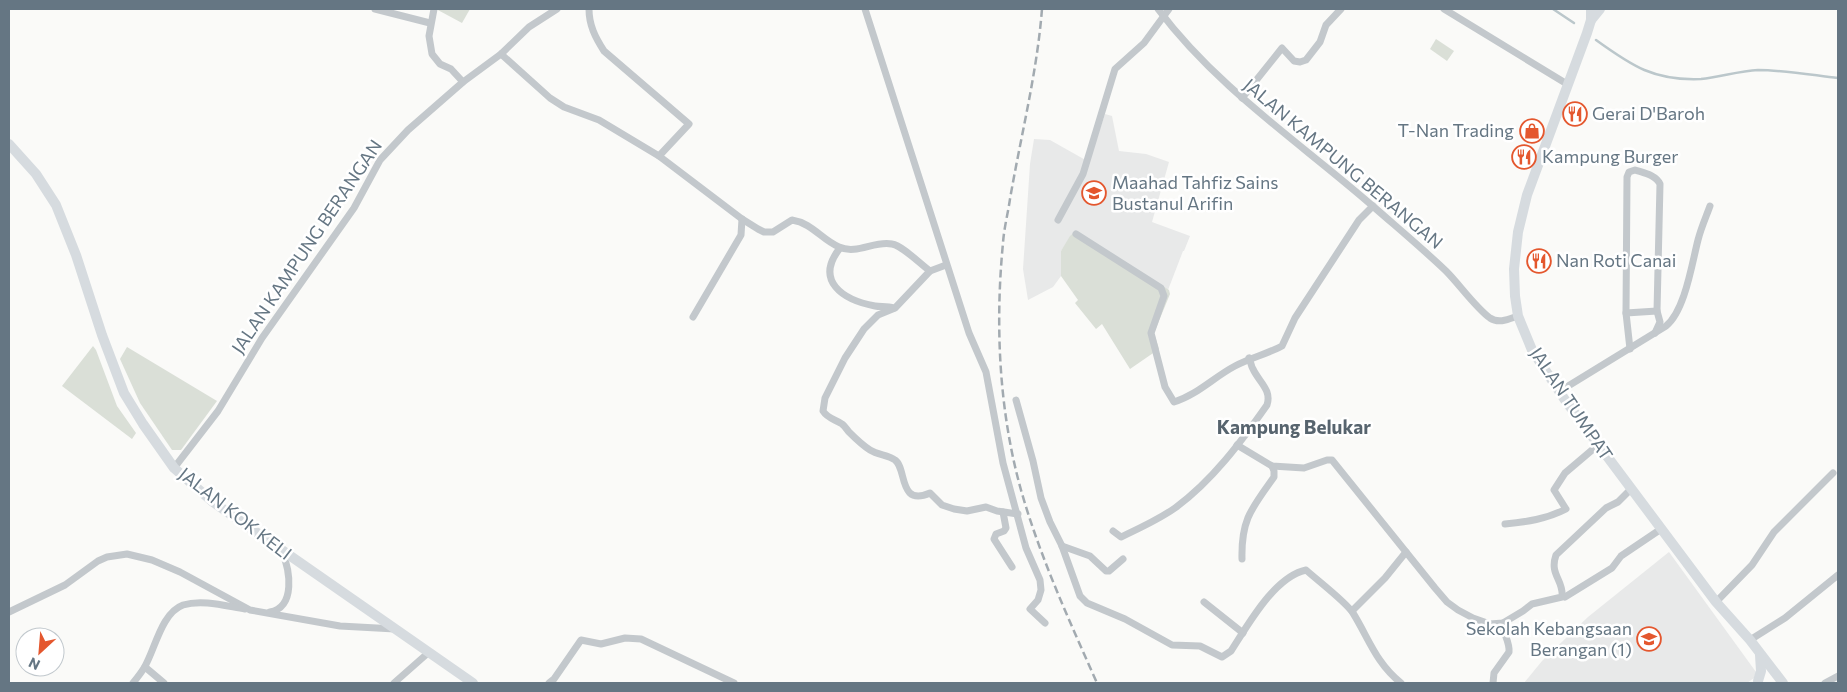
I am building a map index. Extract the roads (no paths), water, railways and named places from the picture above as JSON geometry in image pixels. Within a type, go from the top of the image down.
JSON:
[{"type":"main road","name":"JALAN TUMPAT","points":[[1591,9],[1590,20],[1527,195],[1518,232],[1514,276],[1518,316],[1532,350],[1598,445],[1716,602],[1750,640],[1783,683]]},
{"type":"main road","name":"JALAN TUMPAT","points":[[1590,20],[1600,9]]},
{"type":"main road","name":"JALAN KOK KELI","points":[[9,144],[36,174],[56,205],[76,255],[102,335],[124,393],[174,468],[213,502],[473,683]]},
{"type":"main road","points":[[1757,682],[1761,671],[1760,653]]},
{"type":"street","points":[[376,9],[430,23]]},
{"type":"street","points":[[434,9],[428,36],[432,54],[440,64],[452,69],[462,82]]},
{"type":"street","name":"JALAN KAMPUNG BERANGAN","points":[[174,468],[218,411],[262,338],[354,208],[380,160],[408,130],[462,82],[501,54],[529,27],[557,9]]},
{"type":"street","points":[[589,9],[589,21],[604,51],[689,124],[659,156]]},
{"type":"street","points":[[864,9],[946,265],[969,333],[986,372],[1003,463],[1026,548],[1040,580],[1041,590],[1038,600],[1030,609],[1044,623]]},
{"type":"street","name":"JALAN KAMPUNG BERANGAN","points":[[1158,9],[1200,59],[1242,98],[1373,206],[1446,270],[1489,318],[1501,321],[1518,316]]},
{"type":"street","points":[[1058,220],[1083,174],[1115,69],[1144,44],[1169,9]]},
{"type":"street","points":[[1242,98],[1282,48],[1294,61],[1306,60],[1320,42],[1326,25],[1341,9]]},
{"type":"street","points":[[1444,9],[1567,84]]},
{"type":"street","points":[[501,54],[550,98],[564,107],[599,120],[659,156],[742,219],[764,232],[768,233],[778,230],[792,220],[808,225],[840,248],[861,249],[883,243],[891,243],[897,245],[930,272]]},
{"type":"street","points":[[1630,349],[1626,313],[1627,177],[1630,172],[1635,170],[1652,176],[1660,184],[1657,311],[1660,322],[1655,333]]},
{"type":"street","points":[[1076,234],[1161,288],[1164,296],[1151,334],[1165,387],[1174,402],[1186,399],[1232,367],[1249,358],[1282,346],[1295,318],[1360,220],[1373,206]]},
{"type":"street","points":[[1560,391],[1671,323],[1678,313],[1696,254],[1698,240],[1710,206]]},
{"type":"street","points":[[693,316],[741,235],[742,219]]},
{"type":"street","points":[[840,248],[832,258],[829,273],[830,280],[838,290],[843,295],[862,303],[878,307],[895,308]]},
{"type":"street","points":[[946,265],[930,272],[895,308],[878,315],[857,339],[825,398],[823,411],[828,417],[843,424],[848,431],[870,450],[896,461],[900,466],[904,485],[913,494],[921,496],[930,493],[942,505],[968,512],[986,507],[1018,514]]},
{"type":"street","points":[[1626,313],[1657,311]]},
{"type":"street","points":[[1113,531],[1121,536],[1153,522],[1176,507],[1206,481],[1237,445],[1269,400],[1266,390],[1252,369],[1249,358]]},
{"type":"street","points":[[1016,400],[1041,498],[1062,546],[1080,596],[1087,603],[1125,619],[1172,645],[1200,646],[1222,657],[1231,651],[1271,593],[1300,572],[1306,570],[1352,612],[1380,662],[1401,683]]},
{"type":"street","points":[[1237,445],[1272,466],[1304,468],[1326,460],[1332,460],[1447,602],[1473,618],[1490,624],[1504,623],[1532,604],[1562,597],[1563,590],[1555,574],[1553,564],[1556,555],[1606,508],[1618,502],[1631,489]]},
{"type":"street","points":[[1505,524],[1534,521],[1566,509],[1554,490],[1565,473],[1598,445]]},
{"type":"street","points":[[1242,559],[1241,541],[1244,528],[1250,511],[1274,477],[1272,466]]},
{"type":"street","points":[[1716,602],[1752,565],[1774,532],[1833,472]]},
{"type":"street","points":[[1003,512],[1005,530],[996,534],[994,539],[1012,567]]},
{"type":"street","points":[[1565,597],[1612,568],[1621,556],[1661,529]]},
{"type":"street","points":[[1062,546],[1090,556],[1106,571],[1109,571],[1123,559]]},
{"type":"street","points":[[266,613],[277,611],[284,604],[288,592],[289,575],[282,551]]},
{"type":"street","points":[[1352,612],[1385,578],[1406,552]]},
{"type":"street","points":[[9,612],[65,586],[98,561],[108,557],[127,554],[152,560],[180,572],[250,610]]},
{"type":"street","points":[[1750,640],[1785,618],[1838,575]]},
{"type":"street","points":[[1204,602],[1243,633]]},
{"type":"street","points":[[133,683],[145,667],[163,626],[172,614],[182,606],[198,603],[212,604],[340,626],[396,629]]},
{"type":"street","points":[[1493,683],[1494,673],[1509,652],[1508,640],[1503,628],[1504,623]]},
{"type":"street","points":[[549,683],[554,679],[581,640],[601,644],[625,638],[638,638],[734,683]]},
{"type":"street","points":[[394,683],[428,652]]},
{"type":"street","points":[[145,667],[164,683]]},
{"type":"street","points":[[1757,682],[1772,671]]},
{"type":"street","points":[[1825,683],[1838,676]]},
{"type":"waterway","points":[[1553,9],[1574,23]]},
{"type":"waterway","points":[[1596,40],[1644,70],[1670,77],[1701,79],[1758,70],[1838,78]]},
{"type":"railway","points":[[1042,9],[1033,80],[1004,237],[999,305],[1001,368],[1008,430],[1021,490],[1037,540],[1097,683]]},
{"type":"place","name":"Gerai D'Baroh","points":[[1575,114]]},
{"type":"place","name":"T-Nan Trading","points":[[1532,131]]},
{"type":"place","name":"Kampung Burger","points":[[1524,157]]},
{"type":"place","name":"Maahad Tahfiz Sains Bustanul Arifin","points":[[1094,193]]},
{"type":"place","name":"Nan Roti Canai","points":[[1539,261]]},
{"type":"place","name":"Sekolah Kebangsaan Berangan (1)","points":[[1649,639]]},
{"type":"district","name":"Kampung Belukar","points":[[1294,427]]}]
